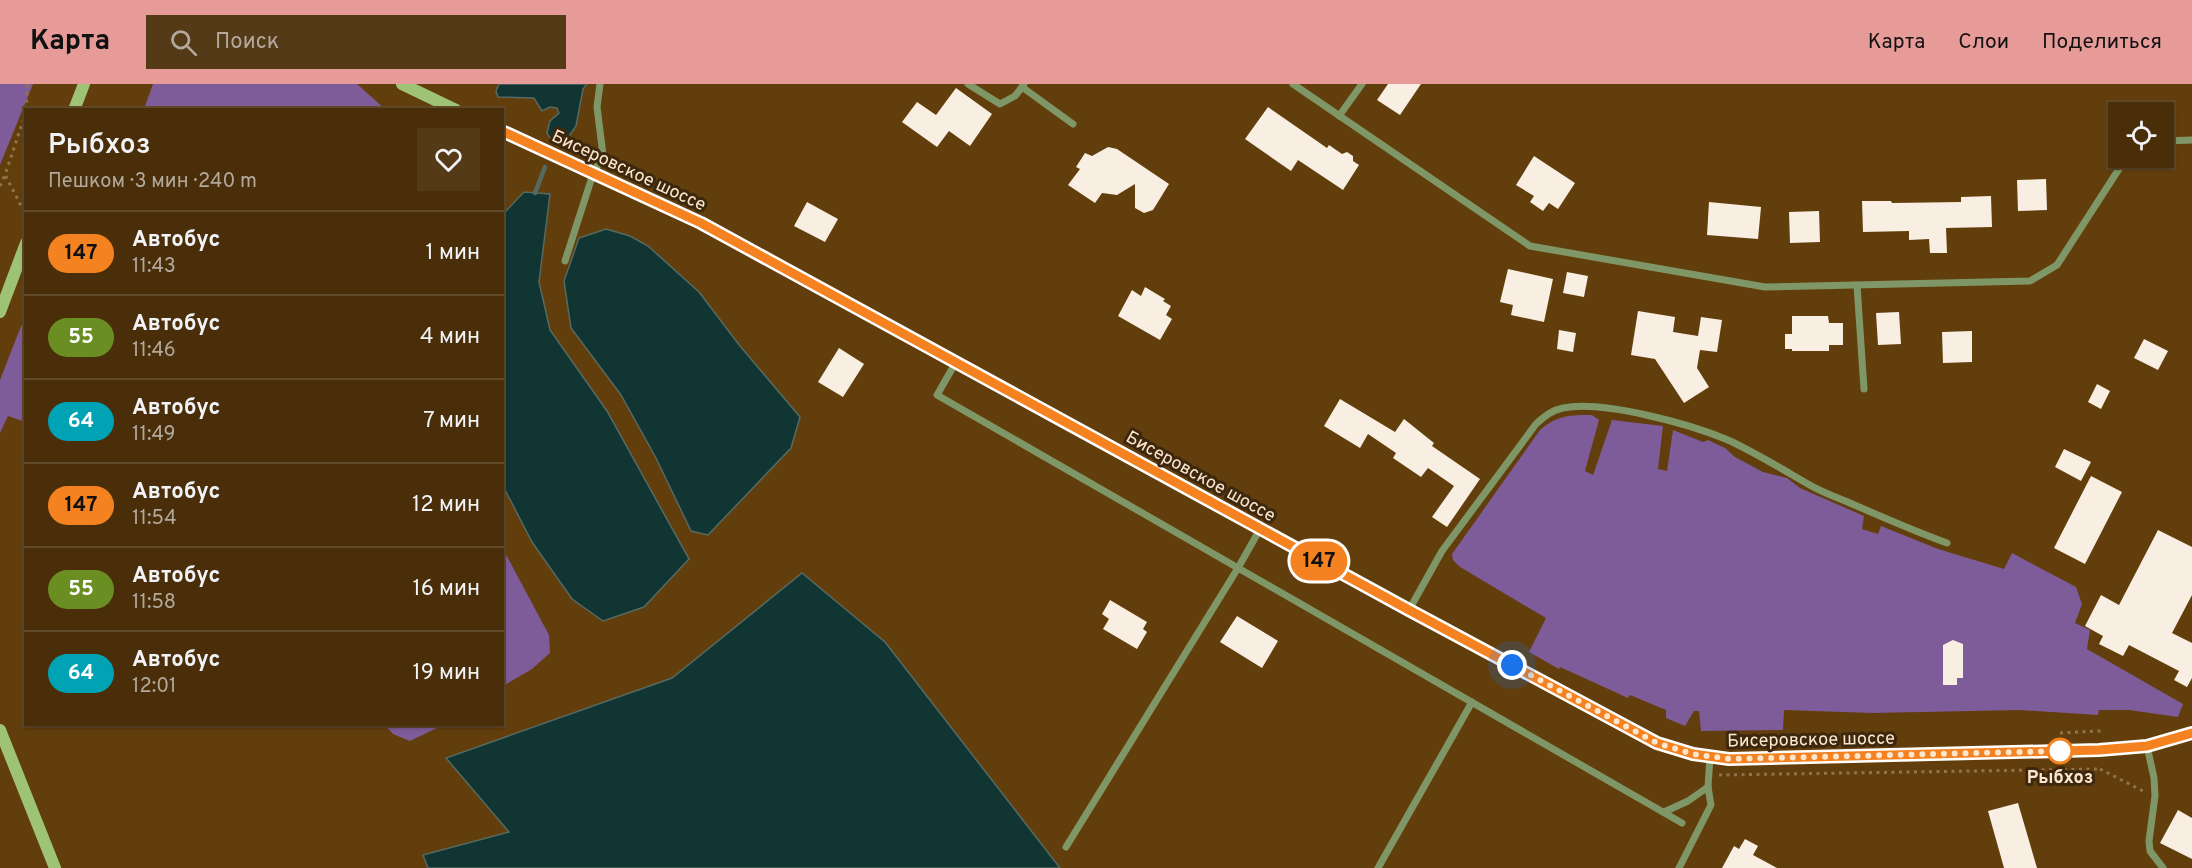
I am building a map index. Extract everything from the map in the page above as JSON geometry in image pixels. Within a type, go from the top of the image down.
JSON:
[{"type":"main road","points":[[75,108],[84,84]]},
{"type":"main road","points":[[402,84],[452,108]]},
{"type":"main road","name":"Бисеровское шоссе","points":[[504,132],[701,223],[1657,743],[1710,757],[1729,759],[2099,750],[2147,746],[2192,733]]},
{"type":"main road","points":[[0,312],[24,248]]},
{"type":"main road","points":[[0,730],[55,868]]},
{"type":"lane","points":[[565,261],[593,174],[603,154],[597,107],[600,84]]},
{"type":"lane","points":[[968,84],[1000,104],[1015,96],[1023,85],[1073,124]]},
{"type":"lane","points":[[1293,84],[1530,246],[1765,286],[2030,281],[2057,265],[2120,168]]},
{"type":"lane","points":[[1339,116],[1362,84]]},
{"type":"lane","points":[[2174,141],[2192,140]]},
{"type":"lane","points":[[1857,285],[1864,389]]},
{"type":"lane","points":[[956,362],[937,395],[1682,823]]},
{"type":"lane","points":[[1409,610],[1442,551],[1536,423],[1548,413],[1562,408],[1579,406],[1607,409],[1670,420],[1704,431],[1782,468],[1808,484],[1907,528],[1947,543]]},
{"type":"lane","points":[[1066,847],[1260,529]]},
{"type":"lane","points":[[1378,868],[1472,702]]},
{"type":"lane","points":[[2147,746],[2154,778],[2155,796],[2149,841],[2150,851],[2163,868]]},
{"type":"lane","points":[[1679,868],[1710,805],[1708,776],[1710,757]]},
{"type":"lane","points":[[1664,812],[1688,801],[1708,787]]},
{"type":"path","points":[[26,108],[28,84]]},
{"type":"path","points":[[0,186],[24,117]]},
{"type":"path","points":[[5,175],[24,211]]},
{"type":"path","points":[[1708,776],[2099,769]]},
{"type":"shaded area","points":[[0,84],[33,84],[0,165]]},
{"type":"shaded area","points":[[153,84],[357,84],[384,108],[144,108]]},
{"type":"shaded area","points":[[24,319],[24,422],[8,416],[0,433],[0,380]]},
{"type":"shaded area","points":[[1592,415],[1599,420],[1585,471],[1593,475],[1612,420],[1663,426],[1658,469],[1667,471],[1673,430],[1703,442],[1708,440],[1763,472],[1787,478],[1800,488],[1864,516],[1862,529],[1878,534],[1881,526],[1938,549],[2004,569],[2012,553],[2076,587],[2082,604],[2075,623],[2090,630],[2087,649],[2183,704],[2178,717],[2129,710],[2099,710],[2098,715],[2019,710],[1873,713],[1784,710],[1783,730],[1701,731],[1699,711],[1694,711],[1685,726],[1666,718],[1666,710],[1630,695],[1628,698],[1560,667],[1559,669],[1529,652],[1546,618],[1460,567],[1453,560],[1452,554],[1540,430],[1552,421],[1564,417]]},
{"type":"shaded area","points":[[504,551],[549,635],[550,653],[532,669],[504,685]]},
{"type":"shaded area","points":[[386,726],[441,726],[410,741],[393,734]]},
{"type":"water","points":[[499,84],[587,84],[583,89],[576,126],[564,143],[550,138],[547,133],[550,121],[559,113],[557,108],[550,107],[542,111],[534,98],[498,97],[496,91]]},
{"type":"water","points":[[524,192],[550,194],[539,282],[550,330],[607,411],[689,559],[644,607],[603,621],[572,599],[532,542],[504,488],[504,213]]},
{"type":"water","points":[[606,229],[630,236],[648,246],[699,292],[740,346],[800,417],[791,448],[708,535],[691,531],[656,458],[621,395],[571,328],[564,281],[579,238]]},
{"type":"water","points":[[802,573],[885,642],[1060,868],[428,868],[423,855],[509,832],[446,758],[672,678]]},
{"type":"building","points":[[1388,84],[1421,84],[1400,115],[1377,100]]},
{"type":"building","points":[[956,88],[992,114],[970,146],[949,131],[937,147],[902,122],[917,102],[936,115]]},
{"type":"building","points":[[1268,107],[1327,148],[1329,145],[1342,154],[1347,152],[1353,156],[1353,161],[1359,165],[1343,190],[1298,160],[1291,171],[1245,139]]},
{"type":"building","points":[[1108,147],[1117,149],[1169,184],[1153,210],[1144,213],[1135,208],[1135,184],[1117,195],[1102,193],[1095,203],[1068,185],[1080,169],[1076,167],[1085,153],[1092,156]]},
{"type":"building","points":[[1534,156],[1575,183],[1558,209],[1549,203],[1543,211],[1530,202],[1534,196],[1516,185]]},
{"type":"building","points":[[2046,179],[2047,210],[2018,211],[2017,180]]},
{"type":"building","points":[[1991,196],[1992,227],[1946,228],[1947,253],[1930,253],[1929,239],[1909,240],[1909,231],[1863,232],[1862,201],[1961,202],[1961,197]]},
{"type":"building","points":[[807,202],[838,219],[825,242],[794,226]]},
{"type":"building","points":[[1709,202],[1761,207],[1758,239],[1707,235]]},
{"type":"building","points":[[1819,211],[1820,242],[1790,243],[1789,212]]},
{"type":"building","points":[[1508,269],[1553,279],[1544,322],[1511,315],[1513,305],[1500,302]]},
{"type":"building","points":[[1567,272],[1588,276],[1584,297],[1563,293]]},
{"type":"building","points":[[1145,287],[1165,299],[1163,301],[1171,306],[1166,315],[1172,319],[1160,340],[1118,316],[1132,290],[1141,296]]},
{"type":"building","points":[[1638,311],[1675,317],[1673,332],[1698,336],[1701,317],[1722,320],[1717,352],[1700,350],[1697,368],[1709,387],[1684,403],[1655,359],[1631,355]]},
{"type":"building","points":[[1899,312],[1901,344],[1878,345],[1876,313]]},
{"type":"building","points":[[1792,316],[1828,316],[1829,323],[1843,323],[1843,345],[1829,345],[1829,351],[1785,349],[1785,334],[1792,334]]},
{"type":"building","points":[[1559,330],[1576,333],[1573,352],[1557,349]]},
{"type":"building","points":[[1972,331],[1972,362],[1943,363],[1942,332]]},
{"type":"building","points":[[2144,339],[2168,351],[2158,370],[2134,358]]},
{"type":"building","points":[[839,348],[864,364],[843,397],[818,382]]},
{"type":"building","points":[[2097,384],[2110,391],[2101,409],[2088,402]]},
{"type":"building","points":[[1340,399],[1395,432],[1404,419],[1434,443],[1432,446],[1480,479],[1447,527],[1432,517],[1454,486],[1428,468],[1421,477],[1393,458],[1396,453],[1368,434],[1360,448],[1324,426]]},
{"type":"building","points":[[2064,449],[2091,462],[2081,481],[2055,467]]},
{"type":"building","points":[[2091,476],[2122,492],[2085,564],[2054,548]]},
{"type":"building","points":[[2158,530],[2192,547],[2192,595],[2172,633],[2192,643],[2192,678],[2187,687],[2174,680],[2179,671],[2129,645],[2123,656],[2099,644],[2103,636],[2085,626],[2101,595],[2119,605]]},
{"type":"building","points":[[1110,600],[1147,622],[1143,629],[1147,632],[1137,649],[1103,629],[1109,619],[1102,614]]},
{"type":"building","points":[[1237,616],[1278,641],[1262,668],[1220,642]]},
{"type":"building","points":[[1953,640],[1963,644],[1963,678],[1957,678],[1957,685],[1943,685],[1943,645]]},
{"type":"building","points":[[2018,803],[2037,868],[2004,868],[1988,811]]},
{"type":"building","points":[[2178,810],[2192,818],[2192,859],[2160,843]]},
{"type":"building","points":[[1745,839],[1758,846],[1753,855],[1777,868],[1722,868],[1734,846],[1739,849]]},
{"type":"waterway","points":[[535,193],[545,167]]},
{"type":"bus line","name":"147","points":[[504,132],[701,223],[1657,743],[1693,754],[1729,759],[2099,750],[2147,746],[2192,733]]},
{"type":"place","name":"Рыбхоз","points":[[2060,751]]},
{"type":"route","points":[[1512,665],[1657,743],[1710,757],[1729,759],[2060,751]]}]
